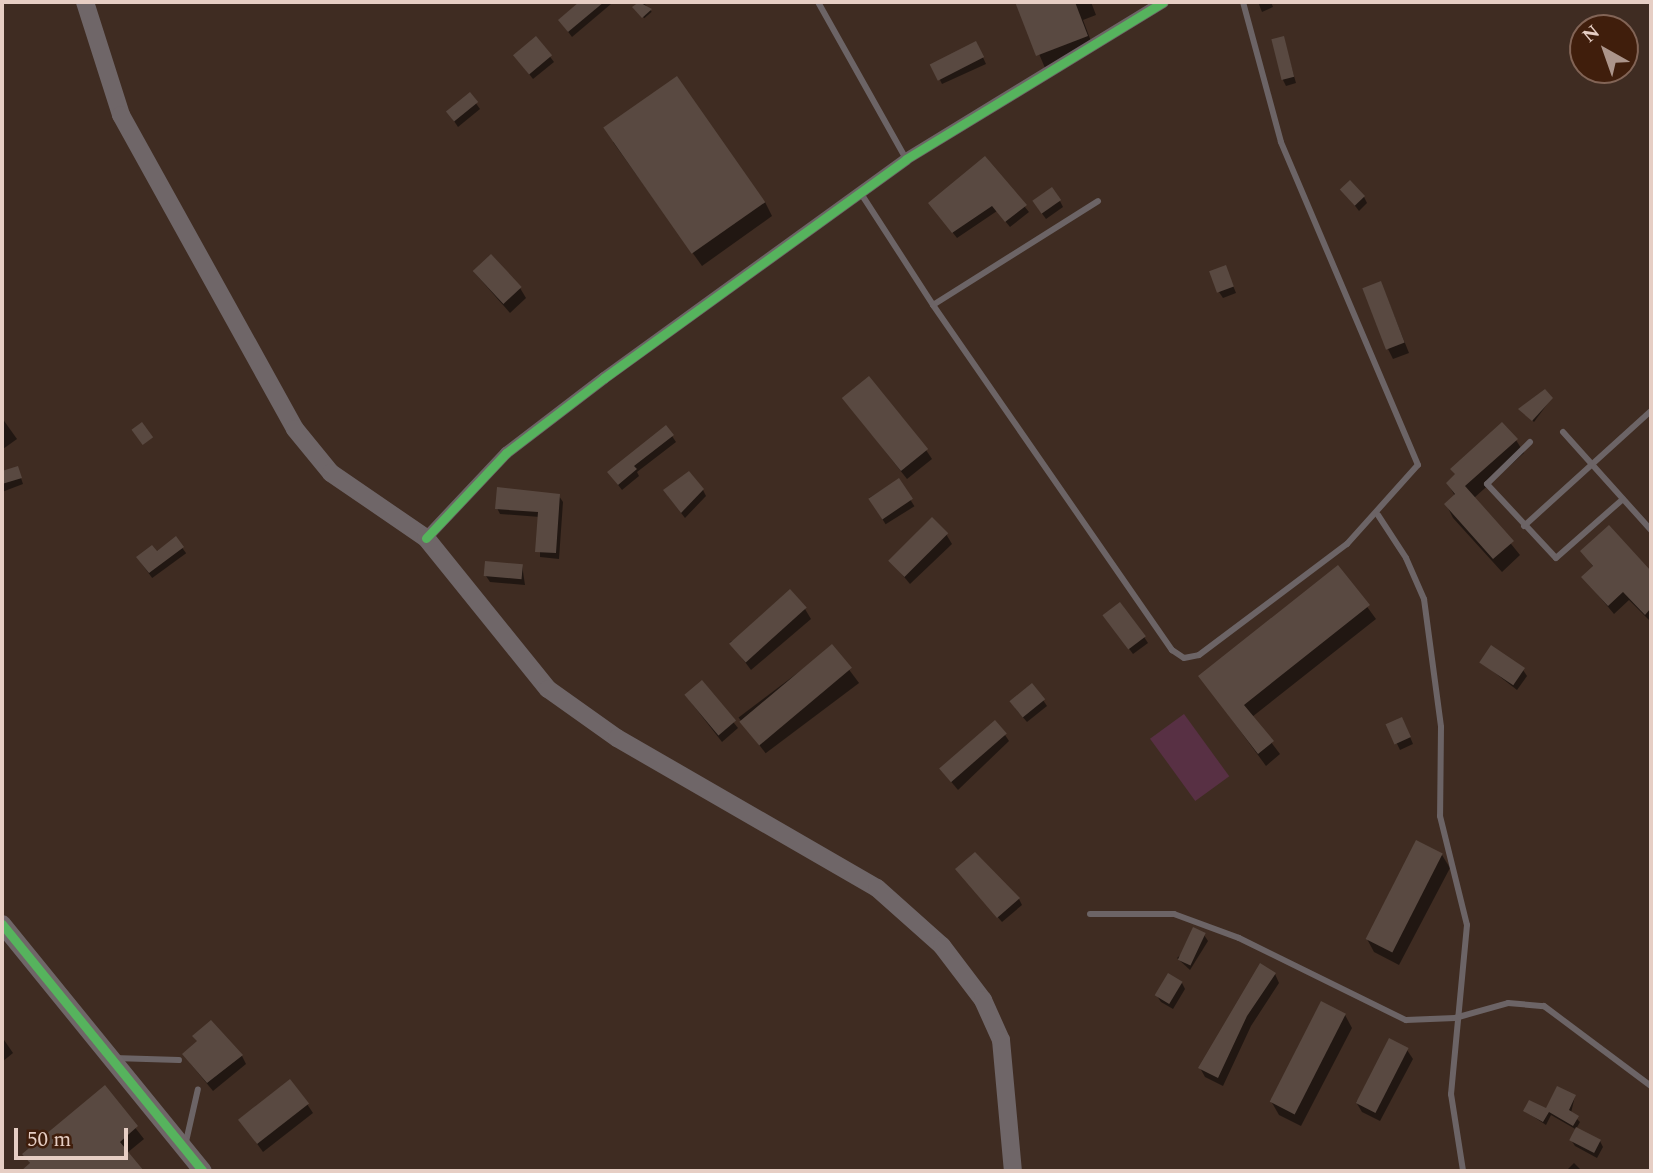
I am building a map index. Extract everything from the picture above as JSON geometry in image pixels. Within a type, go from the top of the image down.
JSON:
[{"type":"main road","points":[[85,2],[121,115],[295,429],[331,474],[426,538],[548,689],[617,738],[877,888],[942,946],[983,999],[1001,1040],[1009,1168]]},
{"type":"main road","points":[[2,924],[193,1162]]},
{"type":"street","points":[[426,538],[463,493],[506,453],[860,192],[906,159],[1163,2]]},
{"type":"lane","points":[[818,2],[906,159]]},
{"type":"lane","points":[[860,192],[933,305],[1172,650],[1184,658],[1199,655],[1290,588],[1378,515],[1418,465],[1417,456],[1281,142],[1244,2]]},
{"type":"lane","points":[[933,305],[1098,201]]},
{"type":"lane","points":[[1524,526],[1591,462],[1651,411]]},
{"type":"lane","points":[[1563,432],[1651,530]]},
{"type":"lane","points":[[1530,442],[1487,484],[1556,558],[1623,499]]},
{"type":"lane","points":[[1378,515],[1406,558],[1424,599],[1441,727],[1440,816],[1467,925],[1451,1094],[1463,1171]]},
{"type":"lane","points":[[1090,914],[1174,914],[1239,938],[1405,1020],[1460,1016],[1508,1003],[1544,1006],[1651,1086]]},
{"type":"lane","points":[[109,1058],[179,1060]]},
{"type":"lane","points":[[193,1162],[198,1089]]},
{"type":"shaded area","points":[[1184,714],[1229,776],[1195,801],[1150,739]]},
{"type":"building","points":[[579,2],[604,2],[568,32],[558,20]]},
{"type":"building","points":[[639,2],[652,9],[642,18],[632,7]]},
{"type":"building","points":[[1015,2],[1075,2],[1088,36],[1036,56]]},
{"type":"building","points":[[536,36],[552,55],[529,74],[513,55]]},
{"type":"building","points":[[1284,36],[1294,77],[1282,80],[1271,39]]},
{"type":"building","points":[[976,41],[984,57],[938,81],[930,65]]},
{"type":"building","points":[[677,76],[765,202],[692,254],[603,128]]},
{"type":"building","points":[[470,92],[478,102],[454,122],[446,112]]},
{"type":"building","points":[[985,156],[1027,205],[1005,222],[992,206],[952,233],[928,203]]},
{"type":"building","points":[[1350,180],[1365,196],[1355,206],[1340,190]]},
{"type":"building","points":[[1052,187],[1061,200],[1042,214],[1032,201]]},
{"type":"building","points":[[491,254],[522,287],[503,304],[473,271]]},
{"type":"building","points":[[1226,265],[1234,287],[1217,293],[1209,271]]},
{"type":"building","points":[[1381,281],[1405,343],[1386,350],[1362,288]]},
{"type":"building","points":[[869,376],[928,449],[901,471],[842,398]]},
{"type":"building","points":[[1545,389],[1553,398],[1532,421],[1518,409]]},
{"type":"building","points":[[142,422],[153,437],[143,445],[131,430]]},
{"type":"building","points":[[1502,422],[1518,439],[1465,486],[1514,541],[1493,559],[1444,504],[1455,494],[1446,483],[1455,474],[1450,469]]},
{"type":"building","points":[[666,425],[674,435],[634,466],[637,469],[618,485],[607,472]]},
{"type":"building","points":[[18,466],[22,478],[2,484],[2,471]]},
{"type":"building","points":[[689,471],[704,489],[681,513],[663,490]]},
{"type":"building","points":[[899,478],[913,499],[882,519],[868,499]]},
{"type":"building","points":[[497,487],[560,494],[556,553],[535,552],[538,512],[495,509]]},
{"type":"building","points":[[932,517],[948,533],[904,577],[888,561]]},
{"type":"building","points":[[1609,525],[1651,571],[1651,608],[1645,615],[1623,592],[1608,606],[1581,577],[1593,566],[1580,551]]},
{"type":"building","points":[[176,536],[184,547],[149,573],[136,557],[152,545],[157,551]]},
{"type":"building","points":[[485,561],[523,564],[522,579],[484,576]]},
{"type":"building","points":[[1338,565],[1370,605],[1244,705],[1274,741],[1258,754],[1198,676]]},
{"type":"building","points":[[790,589],[807,608],[746,662],[729,644]]},
{"type":"building","points":[[1120,602],[1146,636],[1128,650],[1102,615]]},
{"type":"building","points":[[832,644],[852,668],[759,746],[739,722]]},
{"type":"building","points":[[1491,645],[1525,668],[1513,685],[1479,662]]},
{"type":"building","points":[[702,680],[736,721],[718,735],[684,695]]},
{"type":"building","points":[[1032,683],[1045,699],[1023,718],[1009,701]]},
{"type":"building","points":[[1402,717],[1411,737],[1395,744],[1386,724]]},
{"type":"building","points":[[995,720],[1007,734],[951,782],[939,769]]},
{"type":"building","points":[[1416,840],[1443,854],[1392,953],[1366,939]]},
{"type":"building","points":[[975,852],[1020,898],[997,918],[955,869]]},
{"type":"building","points":[[1193,927],[1206,933],[1190,966],[1178,960]]},
{"type":"building","points":[[1260,963],[1276,973],[1247,1016],[1218,1078],[1198,1068]]},
{"type":"building","points":[[1168,973],[1183,982],[1169,1004],[1155,995]]},
{"type":"building","points":[[1321,1001],[1346,1014],[1295,1114],[1270,1102]]},
{"type":"building","points":[[211,1020],[243,1055],[207,1083],[182,1054],[197,1041],[192,1036]]},
{"type":"building","points":[[1389,1038],[1409,1048],[1375,1113],[1356,1103]]},
{"type":"building","points":[[290,1079],[309,1103],[257,1144],[238,1120]]},
{"type":"building","points":[[105,1085],[138,1126],[120,1142],[144,1171],[21,1171],[30,1163],[22,1154]]},
{"type":"building","points":[[1557,1086],[1576,1095],[1569,1110],[1579,1116],[1573,1126],[1549,1112],[1543,1122],[1523,1111],[1529,1100],[1546,1108]]},
{"type":"building","points":[[1576,1127],[1601,1140],[1594,1153],[1569,1140]]},
{"type":"cycle path","points":[[426,538],[506,453],[604,378],[906,159],[1163,2]]},
{"type":"cycle path","points":[[2,924],[203,1171]]}]
